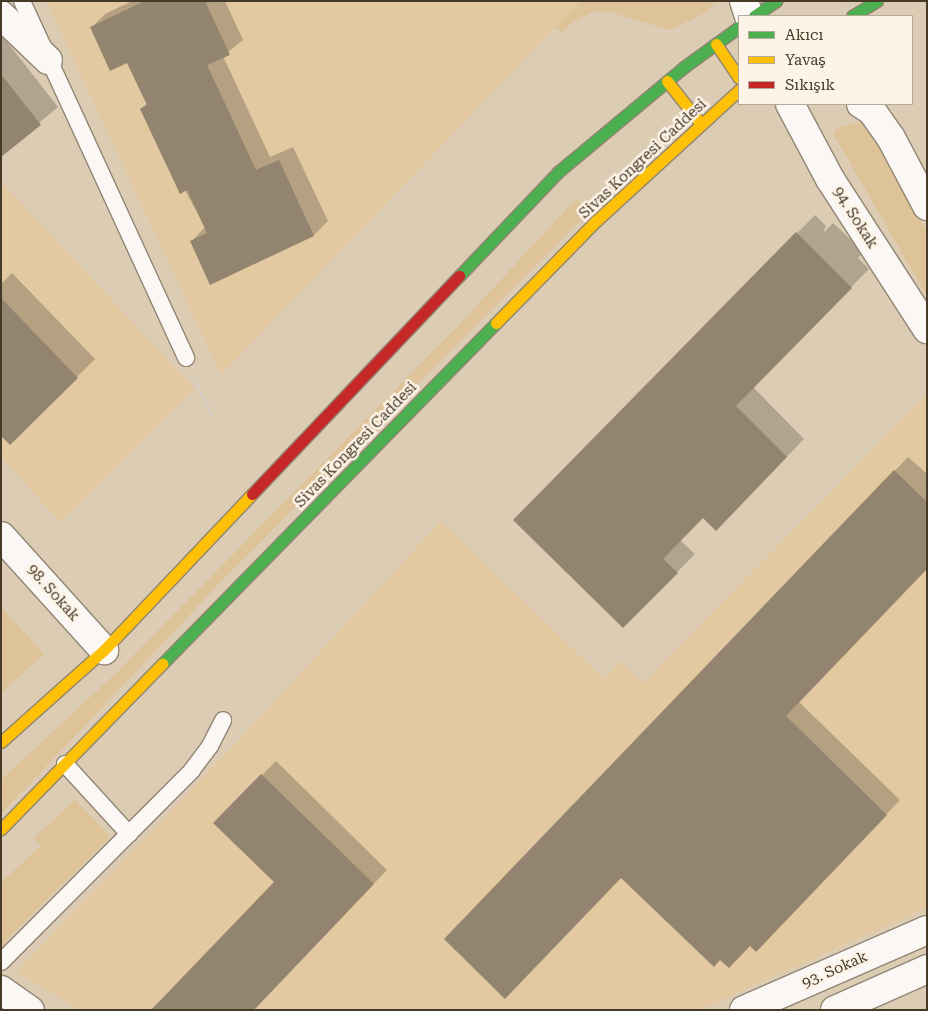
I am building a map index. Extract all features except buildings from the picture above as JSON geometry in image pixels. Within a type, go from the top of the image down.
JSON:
[{"type":"main road","points":[[755,15],[776,1]]},
{"type":"main road","points":[[854,15],[877,1]]},
{"type":"main road","points":[[1,742],[104,650],[558,172],[667,81],[738,27]]},
{"type":"main road","points":[[716,44],[738,77]]},
{"type":"main road","points":[[667,81],[700,124]]},
{"type":"main road","name":"Sivas Kongresi Caddesi","points":[[1,829],[596,221],[738,91]]},
{"type":"street","points":[[744,1],[749,15]]},
{"type":"street","points":[[1,15],[48,60]]},
{"type":"street","name":"94. Sokak","points":[[791,105],[830,179],[927,329]]},
{"type":"street","points":[[863,105],[872,111],[891,138],[927,206]]},
{"type":"street","name":"98. Sokak","points":[[1,536],[104,650]]},
{"type":"street","name":"93. Sokak","points":[[753,1008],[927,930]]},
{"type":"street","points":[[835,1010],[927,969]]},
{"type":"street","points":[[1,990],[30,1010]]},
{"type":"lane","points":[[22,1],[186,358]]},
{"type":"lane","points":[[1,962],[192,770],[210,746],[223,720]]},
{"type":"lane","points":[[65,764],[129,834]]},
{"type":"path","points":[[186,358],[213,417]]},
{"type":"shaded area","points":[[46,1],[581,1],[221,375]]},
{"type":"shaded area","points":[[581,1],[716,1],[707,12],[670,30],[610,12],[595,11],[573,22],[563,32],[555,28]]},
{"type":"shaded area","points":[[861,122],[874,132],[927,232],[927,296],[834,135],[833,132],[840,127]]},
{"type":"shaded area","points":[[1,181],[195,389],[60,522],[1,457]]},
{"type":"shaded area","points":[[576,199],[590,211],[236,566],[1,814],[1,780],[115,674],[458,326]]},
{"type":"shaded area","points":[[927,394],[927,908],[699,1010],[80,1010],[16,972],[236,743],[441,521],[604,679],[621,661],[643,683]]},
{"type":"shaded area","points":[[1,607],[44,654],[1,693]]},
{"type":"shaded area","points":[[75,800],[110,837],[8,938],[1,953],[1,882],[41,846],[34,838]]},
{"type":"traffic: fast","points":[[755,15],[776,1]]},
{"type":"traffic: fast","points":[[854,15],[877,1]]},
{"type":"traffic: fast","points":[[459,276],[558,172],[684,67],[738,28]]},
{"type":"traffic: fast","points":[[162,664],[496,323]]},
{"type":"traffic: slow","points":[[716,44],[738,77]]},
{"type":"traffic: slow","points":[[667,81],[701,124]]},
{"type":"traffic: slow","points":[[496,323],[596,221],[738,91]]},
{"type":"traffic: slow","points":[[1,742],[104,650],[252,494]]},
{"type":"traffic: slow","points":[[1,829],[162,664]]},
{"type":"traffic: jam","points":[[252,494],[459,276]]}]
